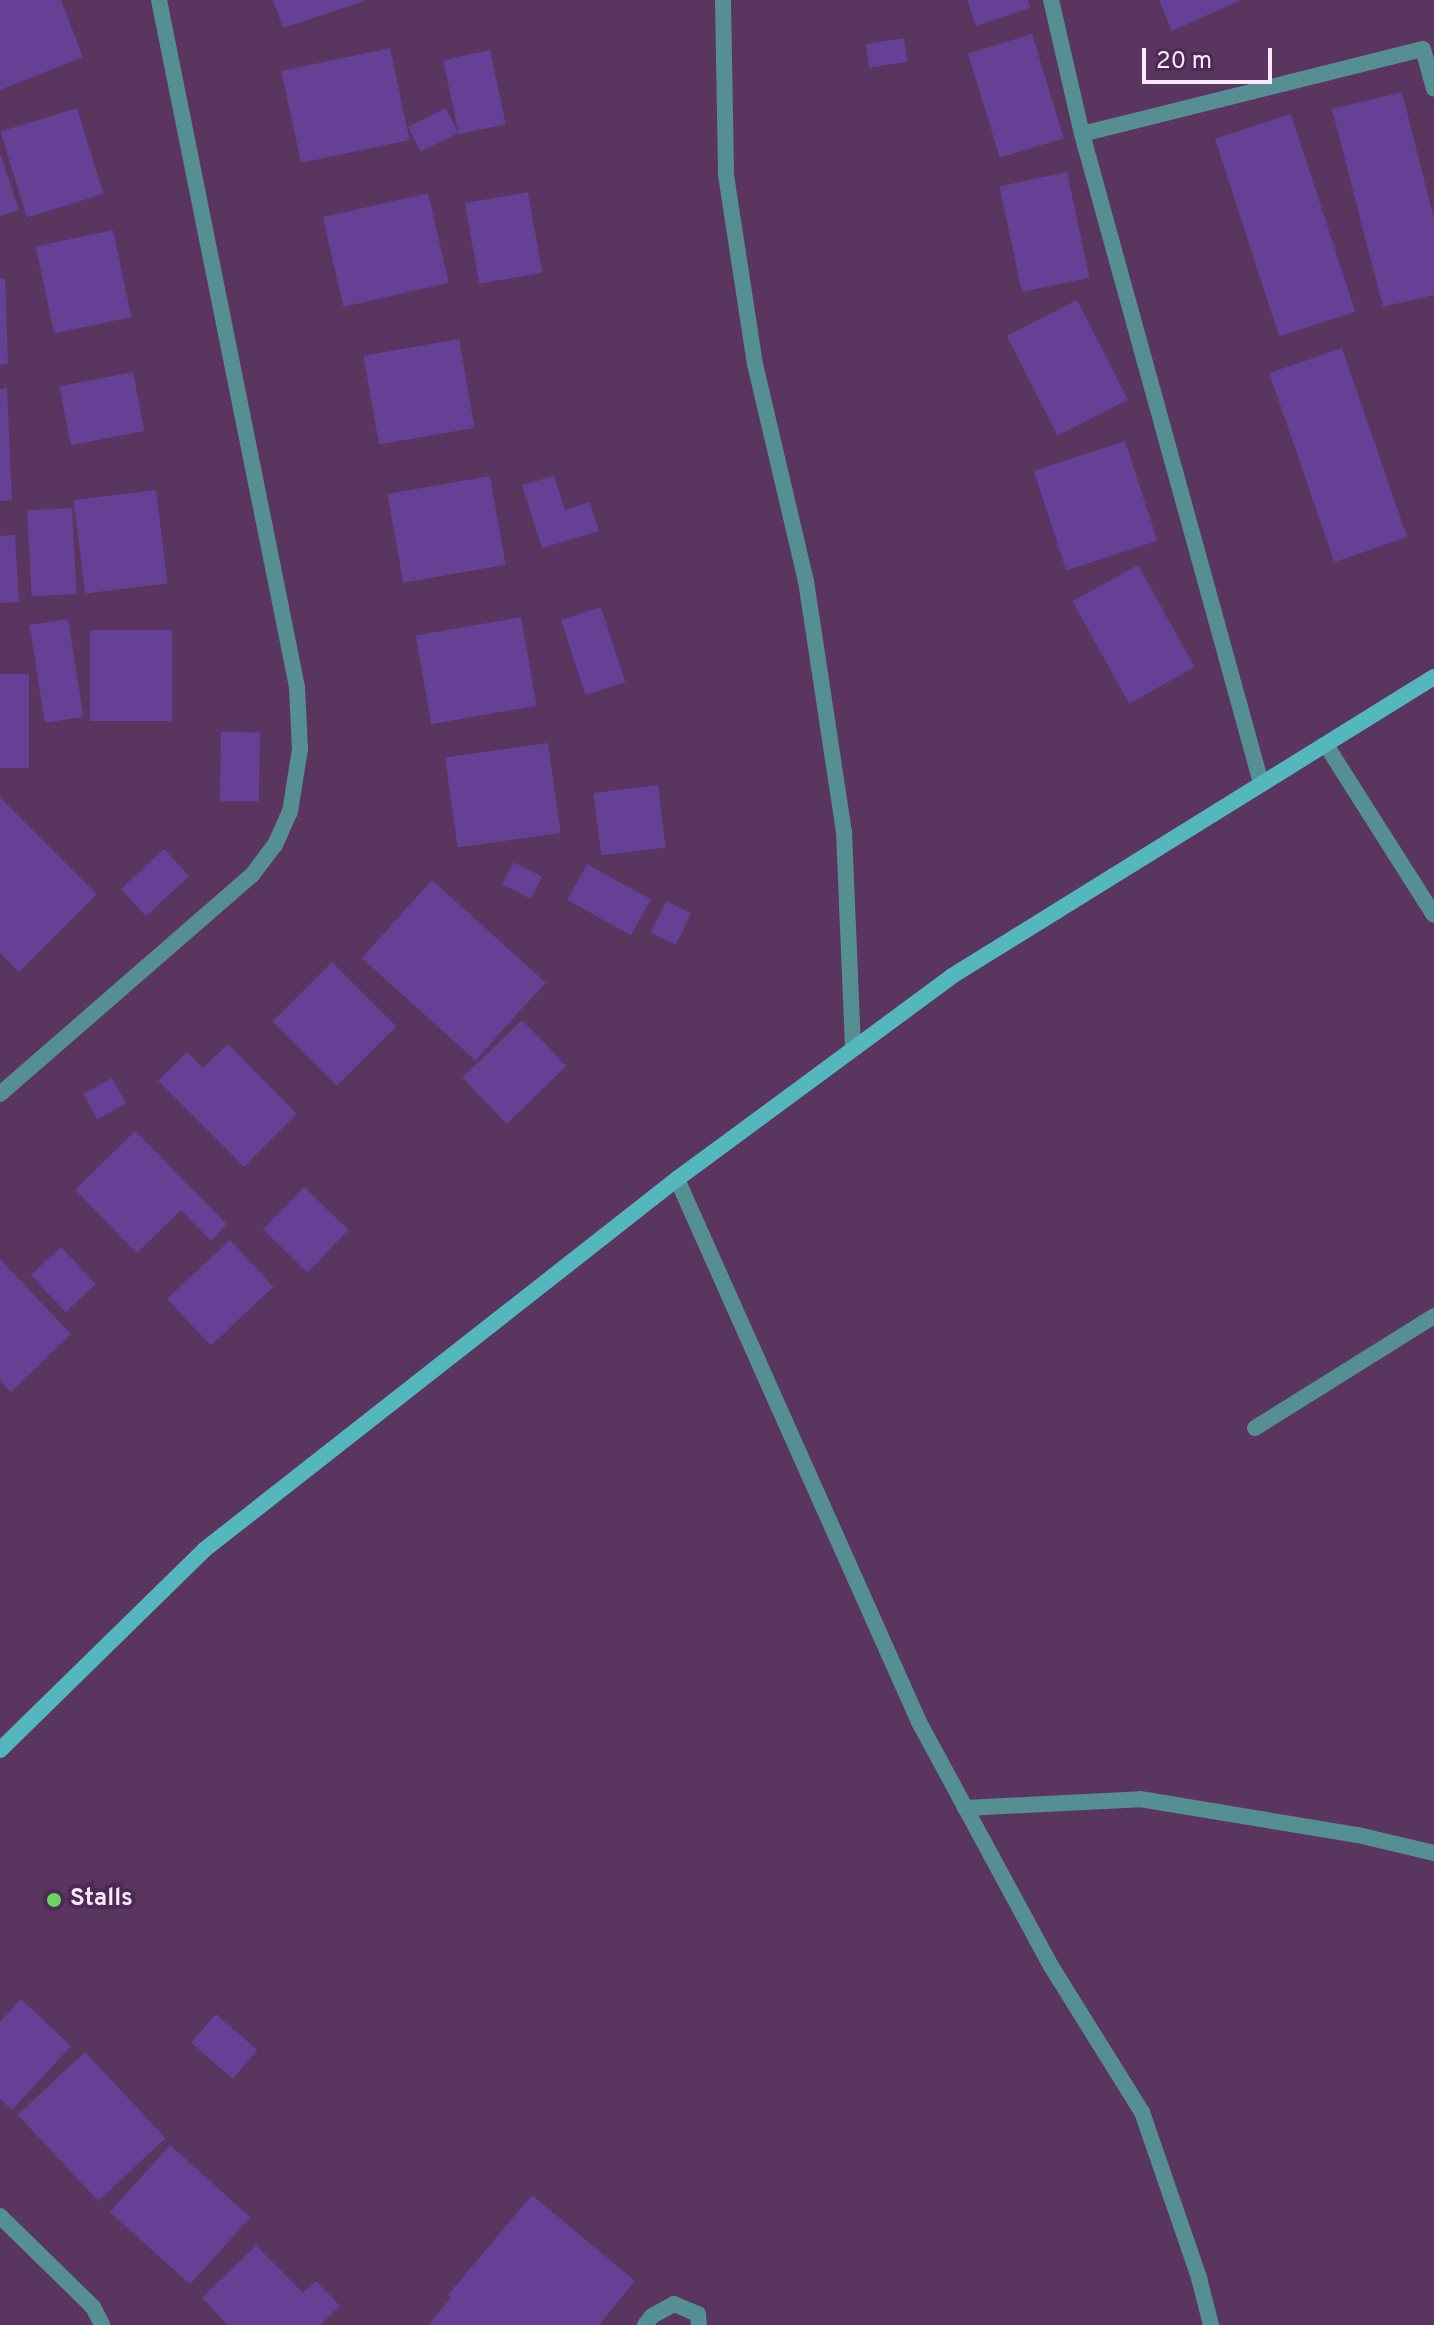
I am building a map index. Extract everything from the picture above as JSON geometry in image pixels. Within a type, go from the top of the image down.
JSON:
[{"type":"street","points":[[3,1084],[252,875],[275,845],[290,812],[300,749],[297,687],[159,0]]},
{"type":"street","points":[[723,0],[726,175],[755,364],[806,581],[844,832],[853,1049]]},
{"type":"street","points":[[1051,0],[1082,134],[1261,783]]},
{"type":"street","points":[[1082,134],[1423,49],[1434,89]]},
{"type":"street","points":[[0,1750],[204,1550],[677,1179],[952,976],[1434,677]]},
{"type":"street","points":[[1326,745],[1434,915]]},
{"type":"street","points":[[677,1179],[919,1722],[1051,1966],[1142,2112],[1199,2278],[1211,2325]]},
{"type":"street","points":[[1255,1428],[1434,1316]]},
{"type":"street","points":[[965,1808],[1140,1799],[1358,1835],[1434,1853]]},
{"type":"street","points":[[0,2216],[93,2307],[102,2325]]},
{"type":"street","points":[[645,2325],[652,2316],[674,2304],[698,2314],[699,2325]]},
{"type":"building","points":[[0,0],[61,0],[83,57],[0,90]]},
{"type":"building","points":[[273,0],[364,0],[364,1],[283,28]]},
{"type":"building","points":[[967,0],[1028,0],[1030,8],[976,26]]},
{"type":"building","points":[[1159,0],[1241,0],[1172,31]]},
{"type":"building","points":[[1032,34],[1064,138],[1000,158],[968,54]]},
{"type":"building","points":[[904,38],[908,62],[869,68],[865,44]]},
{"type":"building","points":[[390,48],[410,140],[301,163],[281,71]]},
{"type":"building","points":[[490,50],[506,124],[459,134],[443,60]]},
{"type":"building","points":[[1402,92],[1434,219],[1434,295],[1383,307],[1332,109]]},
{"type":"building","points":[[77,108],[103,194],[27,217],[0,131]]},
{"type":"building","points":[[446,108],[458,133],[421,152],[408,126]]},
{"type":"building","points":[[1291,114],[1355,312],[1279,337],[1215,139]]},
{"type":"building","points":[[0,153],[19,210],[0,216]]},
{"type":"building","points":[[1067,172],[1089,278],[1022,292],[1000,186]]},
{"type":"building","points":[[528,192],[542,273],[479,284],[465,203]]},
{"type":"building","points":[[428,193],[449,283],[343,307],[323,217]]},
{"type":"building","points":[[113,230],[132,317],[54,333],[36,246]]},
{"type":"building","points":[[0,279],[5,279],[8,364],[0,365]]},
{"type":"building","points":[[1077,300],[1128,400],[1057,436],[1007,336]]},
{"type":"building","points":[[459,339],[475,428],[379,444],[363,356]]},
{"type":"building","points":[[1342,348],[1407,537],[1334,562],[1269,373]]},
{"type":"building","points":[[133,372],[144,431],[71,445],[59,386]]},
{"type":"building","points":[[7,388],[12,500],[0,501],[0,389]]},
{"type":"building","points":[[1125,441],[1157,541],[1066,571],[1034,471]]},
{"type":"building","points":[[490,476],[506,565],[403,583],[388,494]]},
{"type":"building","points":[[554,476],[565,510],[590,502],[599,531],[542,548],[522,485]]},
{"type":"building","points":[[156,490],[167,583],[85,593],[74,500]]},
{"type":"building","points":[[72,508],[77,594],[32,596],[27,510]]},
{"type":"building","points":[[15,535],[19,602],[0,603],[0,536]]},
{"type":"building","points":[[1138,565],[1195,667],[1129,704],[1072,601]]},
{"type":"building","points":[[601,607],[625,682],[585,695],[561,620]]},
{"type":"building","points":[[521,617],[537,706],[431,724],[416,636]]},
{"type":"building","points":[[68,619],[83,717],[45,723],[29,625]]},
{"type":"building","points":[[90,630],[172,630],[172,721],[90,721]]},
{"type":"building","points":[[0,674],[29,674],[29,768],[0,768]]},
{"type":"building","points":[[221,732],[260,733],[259,802],[220,801]]},
{"type":"building","points":[[548,743],[561,833],[458,848],[445,757]]},
{"type":"building","points":[[658,785],[666,848],[601,855],[593,793]]},
{"type":"building","points":[[0,797],[97,894],[19,972],[0,953]]},
{"type":"building","points":[[164,849],[189,876],[146,916],[121,889]]},
{"type":"building","points":[[514,862],[542,877],[531,899],[502,884]]},
{"type":"building","points":[[587,864],[651,899],[631,935],[567,900]]},
{"type":"building","points":[[432,880],[546,982],[475,1060],[362,958]]},
{"type":"building","points":[[666,901],[691,913],[676,945],[651,932]]},
{"type":"building","points":[[332,962],[396,1026],[337,1086],[273,1021]]},
{"type":"building","points":[[522,1020],[566,1066],[507,1124],[462,1078]]},
{"type":"building","points":[[228,1044],[297,1114],[244,1167],[158,1081],[187,1052],[203,1068]]},
{"type":"building","points":[[112,1078],[126,1103],[97,1119],[83,1094]]},
{"type":"building","points":[[135,1131],[227,1224],[211,1241],[181,1210],[137,1253],[75,1190]]},
{"type":"building","points":[[304,1187],[349,1230],[308,1273],[263,1229]]},
{"type":"building","points":[[230,1240],[274,1287],[211,1345],[167,1299]]},
{"type":"building","points":[[61,1247],[96,1284],[66,1312],[31,1275]]},
{"type":"building","points":[[0,1259],[71,1334],[11,1392],[0,1381]]},
{"type":"building","points":[[21,1999],[71,2046],[12,2110],[0,2099],[0,2022]]},
{"type":"building","points":[[216,2014],[258,2050],[233,2079],[191,2043]]},
{"type":"building","points":[[85,2052],[165,2138],[98,2201],[18,2115]]},
{"type":"building","points":[[170,2145],[250,2217],[190,2284],[110,2212]]},
{"type":"building","points":[[532,2195],[635,2281],[599,2325],[428,2325],[451,2298],[448,2295]]},
{"type":"building","points":[[256,2245],[303,2293],[316,2281],[340,2306],[320,2325],[228,2325],[202,2298]]},
{"type":"place","name":"Stalls","points":[[54,1900]]}]
